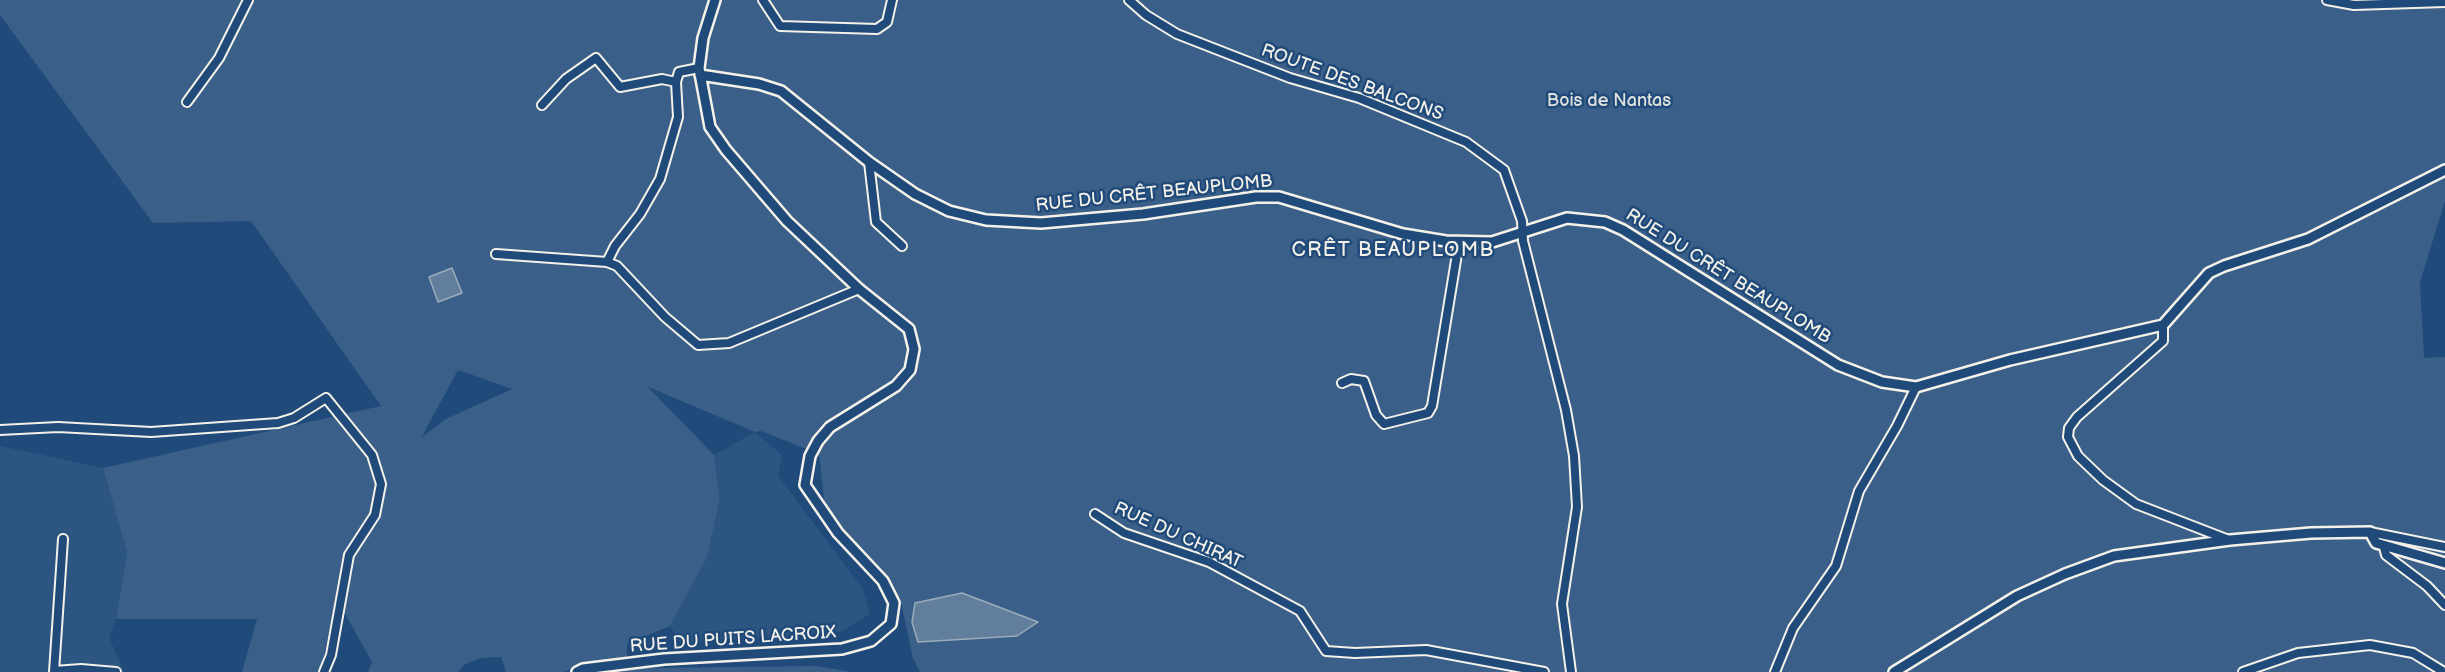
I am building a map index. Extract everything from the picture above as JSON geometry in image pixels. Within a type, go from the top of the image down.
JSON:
[{"type":"street","points":[[188,102],[219,58],[248,0]]},
{"type":"street","name":"RUE DU PUITS LACROIX","points":[[577,672],[583,669],[664,658],[842,649],[871,641],[891,624],[894,603],[883,581],[838,533],[805,484],[810,456],[818,441],[830,427],[896,386],[910,370],[914,349],[909,329],[859,289],[787,221],[726,150],[710,127],[700,71],[703,38],[715,0]]},
{"type":"street","points":[[763,0],[780,26],[877,29],[887,22],[892,0]]},
{"type":"street","name":"ROUTE DES BALCONS","points":[[1129,0],[1160,24],[1185,37],[1290,78],[1359,98],[1471,145],[1504,170],[1522,221],[1566,410],[1576,465],[1576,507],[1562,596],[1571,672]]},
{"type":"street","points":[[2327,0],[2354,5],[2445,2]]},
{"type":"street","points":[[542,105],[566,79],[596,58],[620,87],[662,79],[676,82]]},
{"type":"street","points":[[607,262],[615,246],[640,214],[660,179],[678,117],[676,82],[679,72],[700,71]]},
{"type":"street","name":"RUE DU CRÊT BEAUPLOMB","points":[[700,71],[781,91],[868,162],[915,194],[949,211],[986,220],[1041,223],[1143,214],[1256,197],[1280,196],[1403,234],[1459,242],[1492,242],[1567,218],[1605,222],[1623,230],[1838,365],[1882,382],[1916,387],[2010,360],[2163,325]]},
{"type":"street","points":[[868,162],[876,222],[902,246]]},
{"type":"street","points":[[2230,540],[2136,504],[2103,480],[2078,456],[2068,437],[2069,428],[2077,417],[2163,340],[2163,325],[2209,273],[2308,239],[2445,170]]},
{"type":"street","points":[[1342,382],[1352,379],[1364,381],[1376,415],[1384,424],[1428,413],[1432,406],[1459,242]]},
{"type":"street","points":[[496,254],[607,262],[617,266],[665,317],[698,345],[729,343],[859,289]]},
{"type":"street","points":[[1775,672],[1793,628],[1836,566],[1859,491],[1897,426],[1916,387]]},
{"type":"street","points":[[0,430],[88,428],[151,432],[278,423],[294,418],[326,399],[372,455],[381,484],[375,514],[349,555],[331,655],[324,672]]},
{"type":"street","name":"RUE DU CHIRAT","points":[[1095,514],[1124,533],[1209,562],[1300,611],[1326,651],[1355,653],[1426,650],[1544,672]]},
{"type":"street","points":[[2370,532],[2376,543],[2384,547],[2445,563]]},
{"type":"street","points":[[1894,672],[2017,596],[2114,556],[2230,540],[2312,533],[2370,532],[2445,547]]},
{"type":"street","points":[[63,539],[54,671],[81,669],[116,672]]},
{"type":"street","points":[[2384,547],[2386,555],[2427,586],[2445,604]]},
{"type":"street","points":[[2243,672],[2298,652],[2370,645],[2413,653],[2444,672]]},
{"type":"shaded area","points":[[452,268],[462,293],[438,302],[429,277]]},
{"type":"shaded area","points":[[755,432],[782,455],[778,476],[863,589],[870,614],[840,632],[681,643],[670,626],[707,557],[720,499],[714,455]]},
{"type":"shaded area","points":[[0,446],[103,468],[127,553],[116,618],[109,637],[124,672],[0,672]]},
{"type":"shaded area","points":[[962,593],[1038,622],[1017,636],[918,642],[912,622],[915,603]]},
{"type":"green space","name":"Bois de Nantas","points":[[0,0],[2445,0],[2445,201],[2420,282],[2424,358],[2445,357],[2445,672],[920,672],[913,658],[900,598],[825,508],[819,454],[761,431],[755,432],[648,387],[714,455],[720,499],[707,557],[670,626],[627,644],[627,659],[583,664],[563,672],[506,672],[501,657],[480,658],[464,665],[458,672],[368,672],[372,662],[344,612],[339,623],[331,623],[320,672],[242,672],[257,619],[116,619],[127,553],[103,468],[381,406],[251,221],[153,223],[0,15]],"holes":[[[458,370],[512,389],[446,419],[421,438]]]},
{"type":"green space","points":[[817,666],[851,672],[592,672],[637,668]]},
{"type":"district","name":"CRÊT BEAUPLOMB","points":[[1393,251]]}]
